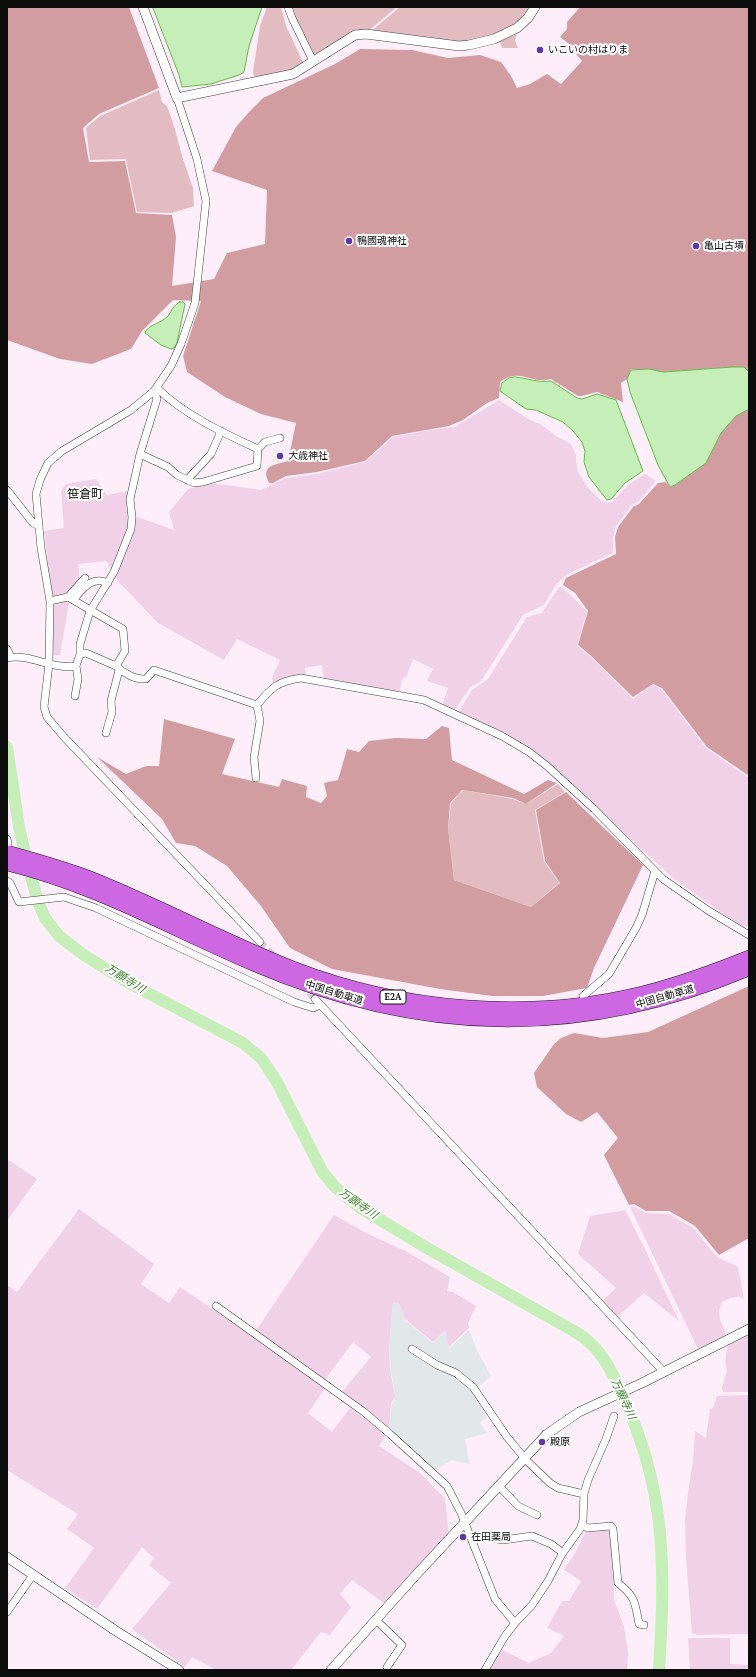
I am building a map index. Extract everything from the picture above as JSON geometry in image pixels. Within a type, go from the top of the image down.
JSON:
[{"type":"highway","name":"中国自動車道","points":[[8,853],[54,871],[253,964],[290,979],[329,993],[365,1003],[420,1014],[484,1020],[524,1020],[563,1018],[602,1013],[643,1005],[680,994],[721,981],[749,969]]},
{"type":"highway","name":"中国自動車道","points":[[54,871],[91,878],[293,968],[368,992],[422,1002],[484,1008],[524,1008],[562,1006],[602,1001],[640,994],[677,984],[749,957]]},
{"type":"street","points":[[143,7],[177,98],[197,159],[206,201],[195,302],[181,344],[171,366],[156,390],[131,410],[62,451],[48,464],[40,480],[36,494],[38,526],[50,601],[49,664],[44,707],[47,717],[64,737],[260,942]]},
{"type":"street","points":[[288,7],[313,61]]},
{"type":"street","points":[[177,98],[293,74],[355,35],[366,34],[459,46],[483,42],[517,28],[528,18],[535,7]]},
{"type":"street","points":[[156,390],[221,431],[258,449]]},
{"type":"street","points":[[75,696],[78,679],[76,666],[80,654],[80,644],[90,611],[114,572],[131,529],[132,517],[130,499],[140,454],[157,399],[156,390]]},
{"type":"street","points":[[188,480],[211,454],[221,431]]},
{"type":"street","points":[[140,454],[168,466],[177,475],[194,483],[203,482],[257,466],[258,449],[265,442],[280,438]]},
{"type":"street","points":[[7,490],[33,523],[38,526]]},
{"type":"street","points":[[70,598],[85,578]]},
{"type":"street","points":[[50,601],[70,598],[90,582],[101,581],[108,583]]},
{"type":"street","points":[[70,598],[123,629],[125,652],[117,668],[112,712],[106,733]]},
{"type":"street","points":[[7,649],[9,657],[27,658],[49,664],[69,667],[76,666]]},
{"type":"street","points":[[80,654],[86,653],[140,680],[146,680],[154,670],[257,705]]},
{"type":"street","points":[[257,705],[278,685],[286,680],[301,678],[424,700],[502,736],[529,752],[547,766],[594,809],[655,871],[672,886],[709,911],[749,935]]},
{"type":"street","points":[[256,778],[254,757],[260,721],[257,705]]},
{"type":"street","points":[[583,996],[609,974],[636,928],[642,915],[655,871]]},
{"type":"street","points":[[7,881],[20,902],[64,897],[96,908],[294,1002],[313,1008],[318,1002],[663,1372]]},
{"type":"street","points":[[216,1306],[353,1404],[390,1434],[447,1486],[465,1523],[495,1599],[515,1623]]},
{"type":"street","points":[[331,1670],[546,1434],[567,1420],[749,1329]]},
{"type":"street","points":[[412,1349],[437,1365],[456,1374],[473,1387],[497,1424],[543,1477],[558,1488],[584,1494]]},
{"type":"street","points":[[485,1670],[495,1652],[515,1623],[532,1605],[548,1581],[563,1553],[582,1525],[584,1494],[588,1480],[606,1439],[614,1416]]},
{"type":"street","points":[[499,1486],[518,1506],[537,1515]]},
{"type":"street","points":[[582,1525],[588,1528],[611,1526],[613,1529],[618,1583],[629,1592],[634,1599],[639,1624],[644,1625]]},
{"type":"street","points":[[470,1536],[482,1536],[503,1540],[532,1536],[551,1544],[563,1553]]},
{"type":"street","points":[[7,1557],[179,1670]]},
{"type":"street","points":[[7,1612],[33,1575]]},
{"type":"street","points":[[376,1620],[402,1645],[387,1667]]},
{"type":"shaded area","points":[[7,7],[129,7],[159,88],[99,114],[83,128],[89,162],[125,161],[136,213],[172,215],[176,237],[172,286],[214,279],[227,253],[265,244],[267,190],[212,171],[236,127],[263,98],[335,64],[360,49],[412,50],[448,58],[480,55],[501,62],[517,88],[530,84],[547,74],[561,84],[582,61],[572,49],[573,47],[560,37],[567,29],[567,22],[580,7],[749,7],[749,372],[744,367],[663,372],[649,369],[631,369],[627,379],[621,383],[623,402],[597,392],[578,396],[551,379],[537,380],[514,376],[500,382],[499,398],[487,403],[463,420],[449,426],[392,436],[365,461],[317,472],[286,476],[273,483],[269,483],[266,473],[268,469],[274,465],[288,461],[296,423],[261,414],[225,397],[187,372],[183,356],[201,301],[173,300],[142,331],[131,349],[92,364],[60,359],[7,340]]},
{"type":"shaded area","points":[[153,7],[262,7],[249,46],[244,72],[211,84],[182,87],[179,75]]},
{"type":"shaded area","points":[[267,7],[281,7],[286,26],[302,60],[302,65],[292,72],[254,77],[253,72],[260,26]]},
{"type":"shaded area","points":[[290,7],[397,7],[367,32],[319,53],[313,54]]},
{"type":"shaded area","points":[[400,7],[531,7],[516,27],[494,37],[458,43],[370,32]]},
{"type":"shaded area","points":[[517,34],[515,41],[518,48],[502,48],[500,41]]},
{"type":"shaded area","points":[[159,90],[162,102],[167,106],[174,126],[193,188],[194,206],[172,213],[137,212],[126,160],[90,160],[86,128],[100,116]]},
{"type":"shaded area","points":[[180,302],[185,304],[177,343],[174,348],[171,349],[161,345],[145,333],[146,330],[168,316],[174,306]]},
{"type":"shaded area","points":[[744,367],[749,372],[749,409],[736,416],[721,433],[706,463],[670,487],[658,465],[630,392],[627,379],[631,370],[649,369],[663,372]]},
{"type":"shaded area","points":[[515,377],[537,381],[551,381],[577,398],[582,399],[597,394],[616,400],[643,471],[625,483],[611,499],[607,500],[589,477],[584,462],[585,451],[582,442],[573,431],[563,422],[536,410],[526,409],[500,391],[502,383],[509,378]]},
{"type":"shaded area","points":[[499,400],[571,444],[576,455],[577,470],[588,488],[604,503],[612,502],[628,485],[645,474],[656,481],[638,502],[632,505],[616,526],[613,538],[613,553],[568,574],[556,584],[544,605],[523,615],[481,681],[470,687],[455,710],[442,706],[448,688],[427,681],[433,669],[413,659],[406,677],[403,678],[399,692],[324,680],[322,665],[305,668],[306,678],[273,683],[272,678],[280,660],[237,639],[224,660],[158,623],[116,579],[107,561],[78,564],[80,582],[71,591],[60,655],[52,655],[53,602],[44,531],[64,528],[61,491],[66,484],[96,479],[107,495],[127,491],[128,512],[137,517],[174,530],[169,512],[188,489],[211,483],[261,490],[286,478],[317,474],[365,462],[393,437],[455,427]]},
{"type":"shaded area","points":[[749,409],[749,776],[707,747],[662,688],[653,684],[633,697],[578,645],[588,611],[575,593],[563,585],[566,578],[616,554],[615,537],[618,527],[633,507],[639,504],[658,483],[666,482],[670,487],[675,485],[706,463],[721,433],[736,416]]},
{"type":"shaded area","points":[[559,587],[563,588],[587,611],[577,646],[590,656],[633,699],[653,685],[661,689],[706,748],[749,778],[749,925],[743,928],[673,878],[540,757],[458,713],[472,690],[488,679],[527,617],[542,613]]},
{"type":"shaded area","points":[[164,719],[235,739],[222,774],[279,787],[282,779],[307,786],[306,797],[321,803],[327,796],[324,783],[338,780],[347,749],[359,752],[369,741],[395,738],[426,739],[442,726],[449,728],[452,760],[524,794],[548,780],[557,783],[526,804],[513,798],[462,790],[450,803],[448,828],[454,880],[531,907],[560,883],[545,861],[536,810],[566,792],[643,865],[594,968],[587,988],[543,996],[492,996],[440,989],[332,969],[290,948],[261,906],[227,866],[195,846],[176,843],[162,819],[97,757],[126,774],[146,766],[159,766]]},
{"type":"shaded area","points":[[558,784],[565,792],[535,810],[544,861],[559,883],[531,907],[454,880],[448,828],[451,803],[463,790],[513,799],[526,804]]},
{"type":"shaded area","points":[[749,986],[749,1238],[719,1255],[695,1226],[669,1211],[646,1211],[634,1204],[629,1205],[604,1155],[618,1138],[597,1112],[581,1122],[566,1114],[537,1087],[534,1073],[554,1044],[561,1038],[574,1033],[603,1038],[648,1032]]},
{"type":"shaded area","points":[[7,1159],[37,1179],[7,1221]]},
{"type":"shaded area","points":[[630,1207],[634,1207],[646,1213],[669,1214],[693,1228],[717,1257],[738,1267],[744,1299],[740,1297],[730,1298],[722,1302],[719,1310],[720,1320],[726,1335],[698,1349]]},
{"type":"shaded area","points":[[79,1209],[154,1264],[141,1284],[169,1303],[180,1287],[326,1387],[308,1413],[332,1432],[350,1408],[387,1434],[379,1446],[420,1473],[445,1499],[449,1535],[384,1603],[352,1580],[340,1594],[351,1607],[330,1635],[321,1632],[291,1670],[216,1670],[192,1657],[185,1667],[132,1629],[171,1583],[149,1565],[154,1558],[142,1547],[97,1609],[65,1588],[94,1548],[67,1529],[78,1514],[7,1470],[7,1285],[17,1292]]},
{"type":"shaded area","points":[[625,1210],[679,1321],[644,1293],[617,1317],[602,1301],[616,1288],[578,1254],[590,1216]]},
{"type":"shaded area","points":[[334,1215],[366,1233],[405,1251],[450,1277],[447,1291],[453,1292],[476,1306],[468,1323],[469,1328],[449,1347],[445,1330],[433,1342],[405,1319],[399,1303],[393,1302],[389,1348],[390,1370],[395,1396],[391,1404],[389,1430],[341,1393],[371,1357],[353,1342],[324,1381],[255,1332]]},
{"type":"shaded area","points":[[393,1302],[399,1303],[405,1320],[433,1343],[445,1330],[449,1348],[469,1330],[476,1348],[491,1376],[473,1392],[487,1418],[480,1422],[487,1433],[465,1439],[470,1464],[451,1460],[434,1471],[389,1430],[392,1404],[395,1396],[389,1348]]},
{"type":"shaded area","points":[[749,1333],[749,1392],[723,1392],[722,1387],[727,1371],[725,1361],[728,1344]]},
{"type":"shaded area","points":[[749,1395],[749,1634],[697,1635],[692,1633],[686,1558],[685,1519],[693,1462],[695,1431],[706,1438],[710,1409],[713,1408],[717,1396]]},
{"type":"shaded area","points":[[609,1528],[613,1529],[614,1600],[624,1627],[628,1653],[627,1670],[488,1670],[502,1650],[529,1663],[551,1653],[564,1636],[547,1628],[562,1601],[569,1601],[581,1581],[564,1570],[575,1553],[586,1531],[595,1532]]},
{"type":"shaded area","points":[[688,1638],[730,1638],[730,1664],[749,1665],[749,1670],[690,1670]]},
{"type":"waterway","name":"万願寺川","points":[[7,747],[19,827],[28,866],[38,902],[45,918],[59,936],[84,955],[127,982],[243,1043],[261,1058],[277,1082],[322,1171],[335,1187],[359,1207],[427,1248],[579,1334],[600,1354],[617,1383],[640,1439],[650,1472],[656,1504],[662,1568],[659,1670]]},
{"type":"tunnel","points":[[260,942],[274,956]]},
{"type":"tunnel","points":[[302,985],[315,999]]},
{"type":"place","name":"いこいの村はりま","points":[[540,50]]},
{"type":"place","name":"鴨國魂神社","points":[[349,241]]},
{"type":"place","name":"亀山古墳","points":[[696,246]]},
{"type":"place","name":"大歳神社","points":[[280,456]]},
{"type":"place","name":"殿原","points":[[542,1442]]},
{"type":"place","name":"在田薬局","points":[[463,1537]]},
{"type":"district","name":"笹倉町","points":[[85,495]]}]
